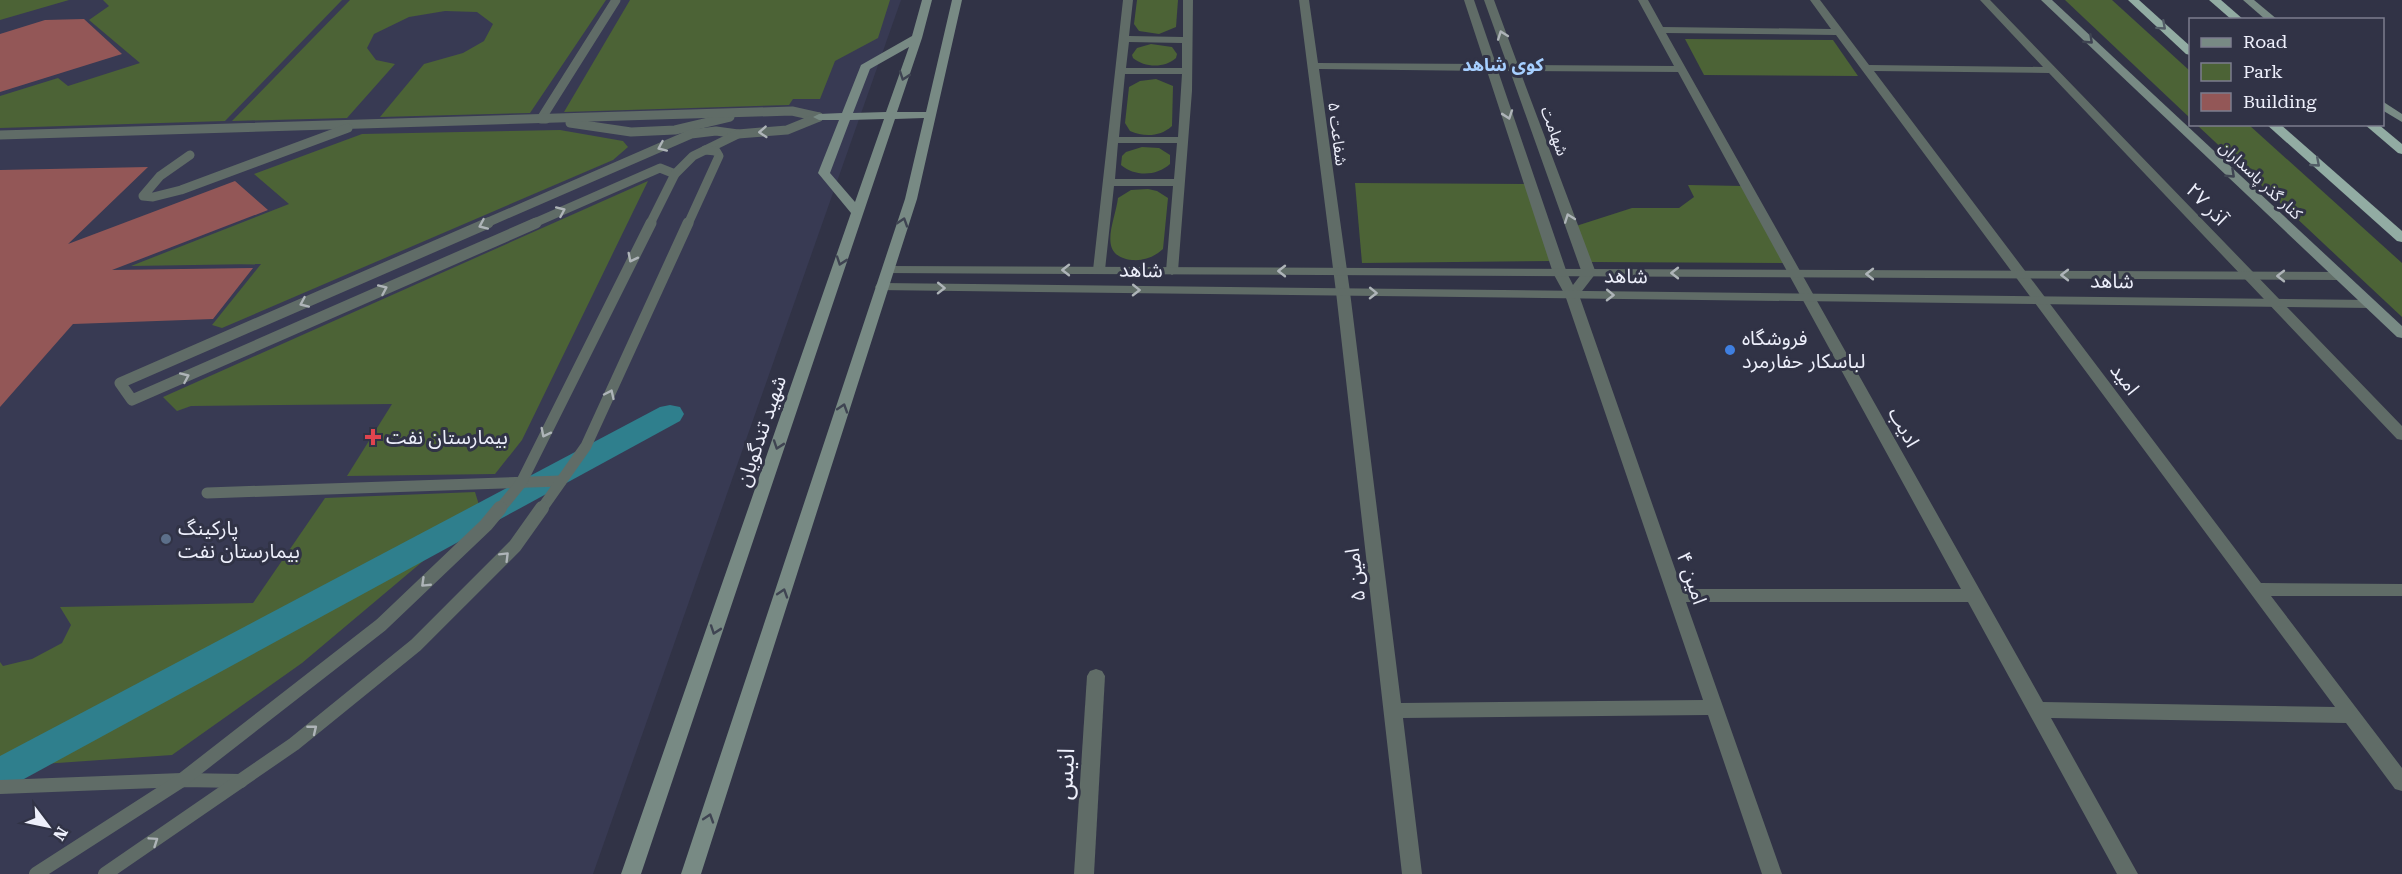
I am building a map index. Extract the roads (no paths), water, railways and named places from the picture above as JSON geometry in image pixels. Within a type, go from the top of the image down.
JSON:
[{"type":"highway","points":[[2133,0],[2189,51]]},
{"type":"highway","points":[[2214,0],[2236,18]]},
{"type":"highway","points":[[2274,126],[2402,238]]},
{"type":"highway","points":[[2372,126],[2402,150]]},
{"type":"main road","name":"شهید تندگویان","points":[[631,874],[858,213],[917,38],[927,0]]},
{"type":"main road","points":[[691,874],[911,199],[957,0]]},
{"type":"main road","name":"کنار گذر پاسداران","points":[[2046,0],[2402,334]]},
{"type":"main road","points":[[2248,0],[2270,18]]},
{"type":"main road","points":[[858,213],[824,173],[866,67],[917,38]]},
{"type":"main road","points":[[2384,106],[2402,119]]},
{"type":"main road","points":[[819,117],[930,115]]},
{"type":"street","points":[[1099,270],[1128,0]]},
{"type":"street","points":[[1172,271],[1183,140],[1188,0]]},
{"type":"street","name":"شفاعت ۵","points":[[1304,0],[1340,272]]},
{"type":"street","points":[[1469,0],[1560,273]]},
{"type":"street","name":"شهامت","points":[[1489,0],[1589,273]]},
{"type":"street","name":"ادیب","points":[[1643,0],[2128,874]]},
{"type":"street","name":"امید","points":[[1815,0],[2402,783]]},
{"type":"street","name":"آذر ۲۷","points":[[1985,0],[2402,435]]},
{"type":"street","points":[[1660,30],[1840,32]]},
{"type":"street","points":[[1124,39],[1188,40]]},
{"type":"street","points":[[1313,66],[1682,69]]},
{"type":"street","points":[[1868,68],[2051,70]]},
{"type":"street","points":[[1120,71],[1187,71]]},
{"type":"street","points":[[1113,140],[1183,140]]},
{"type":"street","points":[[1108,182],[1179,183]]},
{"type":"street","name":"شاهد","points":[[888,270],[2339,276]]},
{"type":"street","name":"امین ۵","points":[[1340,272],[1412,874]]},
{"type":"street","name":"امین ۴","points":[[1560,273],[1572,295],[1772,874]]},
{"type":"street","points":[[1572,295],[1589,273]]},
{"type":"street","name":"شاهد","points":[[882,287],[2370,304]]},
{"type":"street","points":[[2258,589],[2402,590]]},
{"type":"street","points":[[1676,595],[1973,596]]},
{"type":"street","name":"انیس","points":[[1084,874],[1096,676]]},
{"type":"street","points":[[1392,711],[1714,706]]},
{"type":"street","points":[[2036,710],[2351,715]]},
{"type":"lane","points":[[541,119],[616,0]]},
{"type":"lane","points":[[788,130],[797,118],[792,111]]},
{"type":"lane","points":[[0,135],[744,112],[792,111],[819,117]]},
{"type":"lane","points":[[541,119],[631,132],[675,130],[744,112]]},
{"type":"lane","points":[[675,174],[660,168],[132,400],[120,383],[691,134],[716,131],[738,134],[788,130],[819,117]]},
{"type":"lane","points":[[190,155],[160,176],[143,196],[153,197],[181,190],[355,125]]},
{"type":"lane","points":[[36,874],[182,780],[381,625],[486,525],[520,483],[675,174],[693,156],[738,134]]},
{"type":"lane","points":[[105,874],[294,744],[416,645],[515,546],[586,446],[719,156],[716,151],[705,150]]},
{"type":"lane","points":[[207,493],[561,481]]},
{"type":"lane","points":[[0,787],[182,780],[241,781]]},
{"type":"waterway","points":[[0,774],[670,414]]},
{"type":"place","name":"فروشگاه لباسکار حفارمرد","points":[[1730,350]]},
{"type":"place","name":"بیمارستان نفت","points":[[373,437]]},
{"type":"place","name":"پارکینگ بیمارستان نفت","points":[[166,539]]},
{"type":"district","name":"کوی شاهد","points":[[1503,65]]}]
